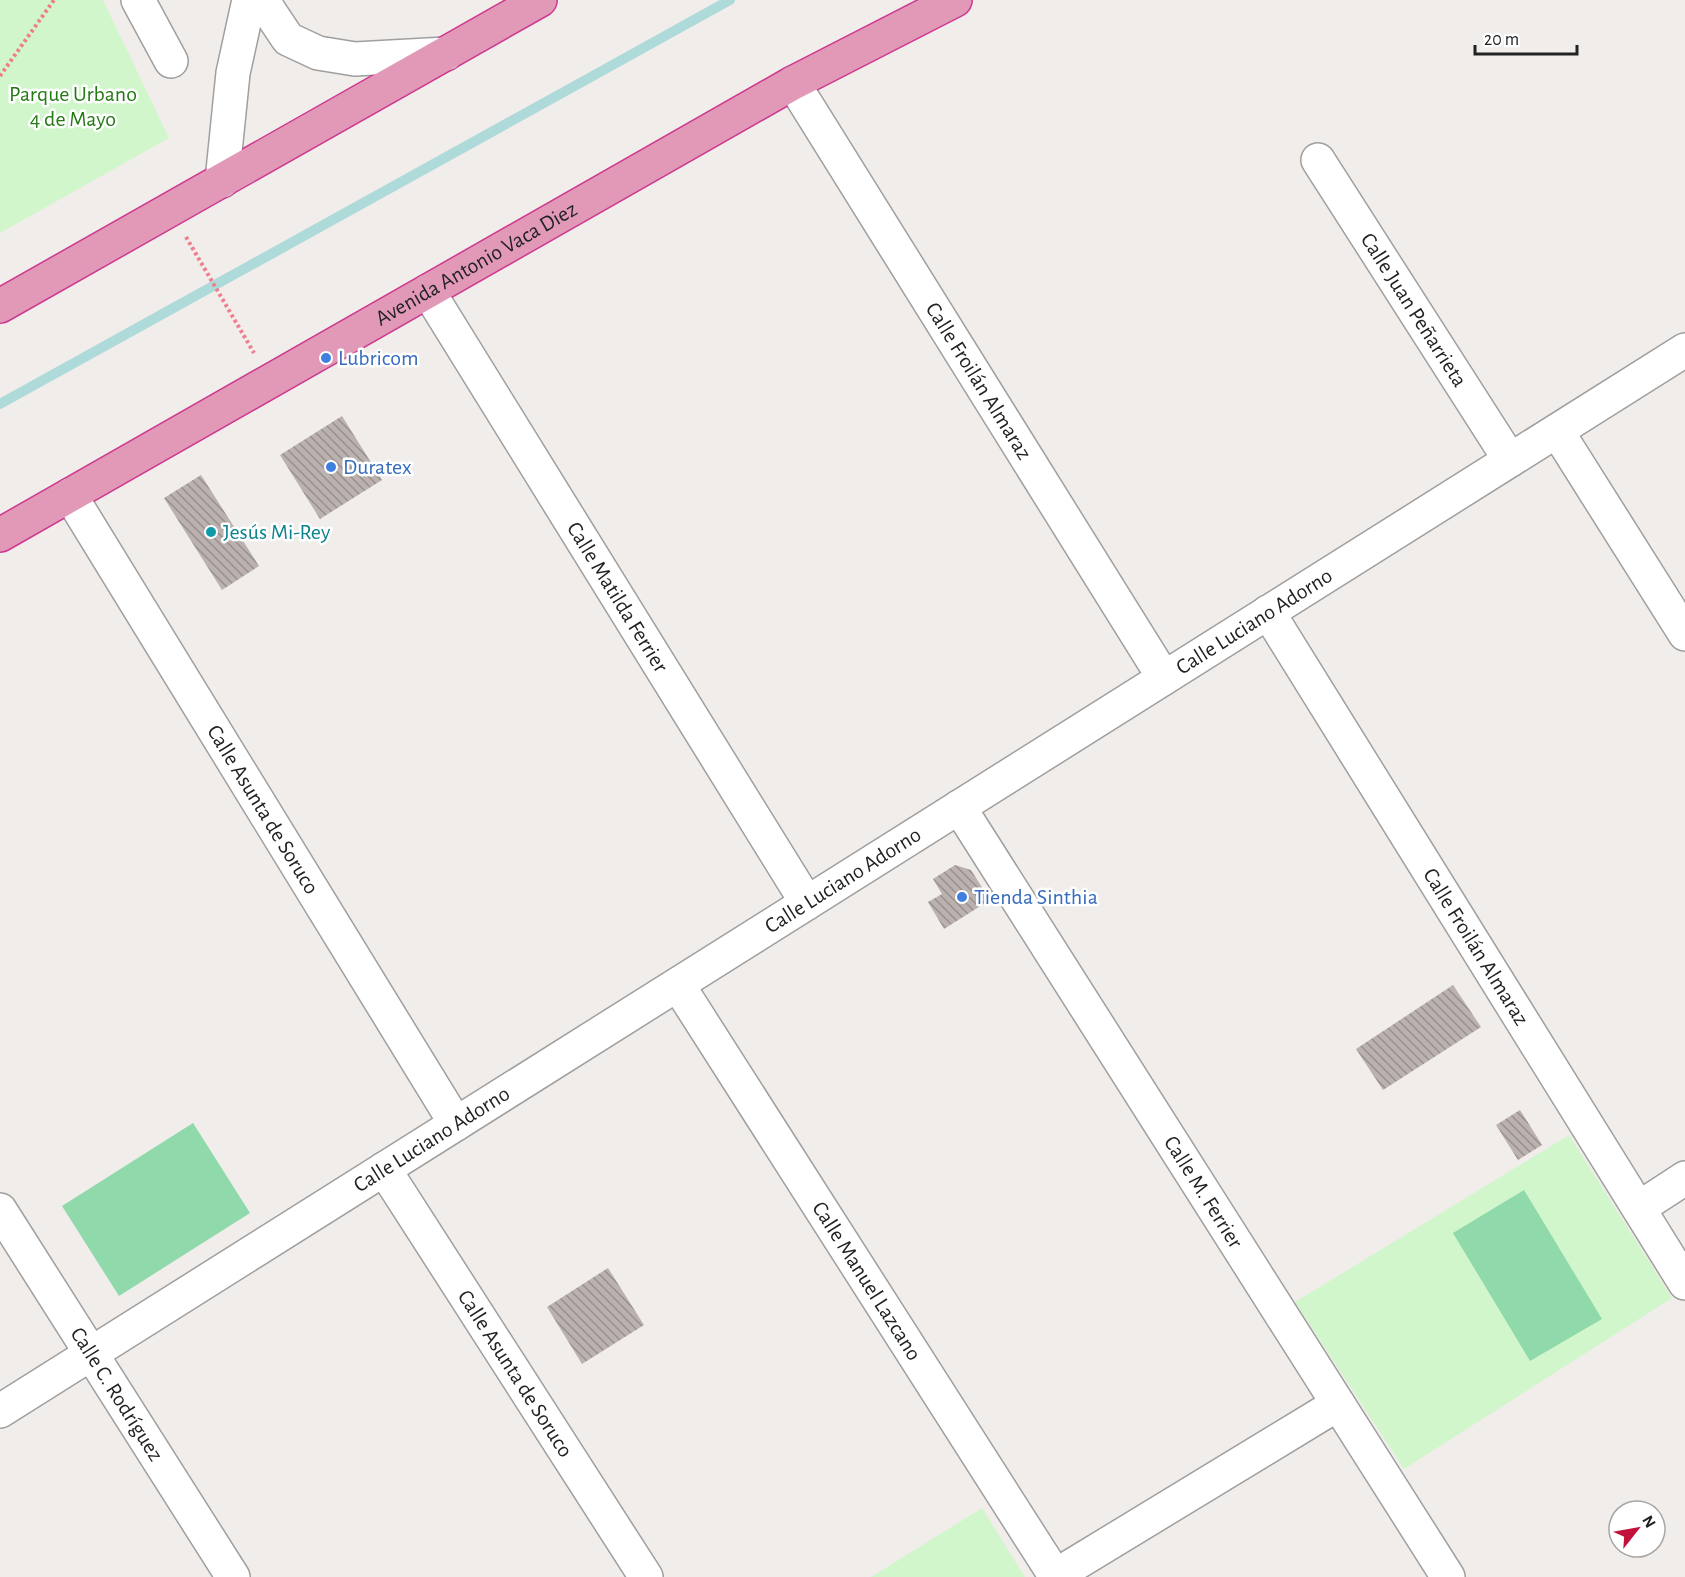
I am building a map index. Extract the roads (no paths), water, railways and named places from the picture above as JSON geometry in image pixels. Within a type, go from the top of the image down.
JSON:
[{"type":"highway","points":[[0,306],[540,0]]},
{"type":"highway","name":"Avenida Antonio Vaca Diez","points":[[0,535],[793,83],[955,0]]},
{"type":"street","points":[[138,0],[171,61]]},
{"type":"street","points":[[222,181],[233,73],[249,0]]},
{"type":"street","points":[[265,0],[268,9],[288,39],[318,53],[355,59],[446,54]]},
{"type":"street","name":"Calle Froilán Almaraz","points":[[793,83],[1164,678]]},
{"type":"street","name":"Calle Juan Peñarrieta","points":[[1318,160],[1510,460]]},
{"type":"street","name":"Calle Matilda Ferrier","points":[[428,291],[807,903]]},
{"type":"street","name":"Calle Luciano Adorno","points":[[0,1412],[1685,350]]},
{"type":"street","points":[[1557,431],[1685,634]]},
{"type":"street","name":"Calle Asunta de Soruco","points":[[70,495],[456,1124]]},
{"type":"street","name":"Calle Froilán Almaraz","points":[[1268,612],[1685,1283]]},
{"type":"street","name":"Calle M. Ferrier","points":[[959,807],[1448,1577]]},
{"type":"street","name":"Calle Manuel Lazcano","points":[[678,985],[1055,1577]]},
{"type":"street","name":"Calle Asunta de Soruco","points":[[384,1169],[646,1577]]},
{"type":"street","points":[[1639,1208],[1685,1178]]},
{"type":"street","name":"Calle C. Rodríguez","points":[[0,1210],[233,1577]]},
{"type":"street","points":[[1055,1577],[1338,1404]]},
{"type":"waterway","points":[[0,404],[730,0]]},
{"type":"place","name":"Lubricom","points":[[326,358]]},
{"type":"place","name":"Duratex","points":[[331,467]]},
{"type":"place","name":"Jesús Mi-Rey","points":[[211,532]]},
{"type":"place","name":"Tienda Sinthia","points":[[962,897]]},
{"type":"park label","name":"Parque Urbano 4 de Mayo","points":[[73,106]]}]
